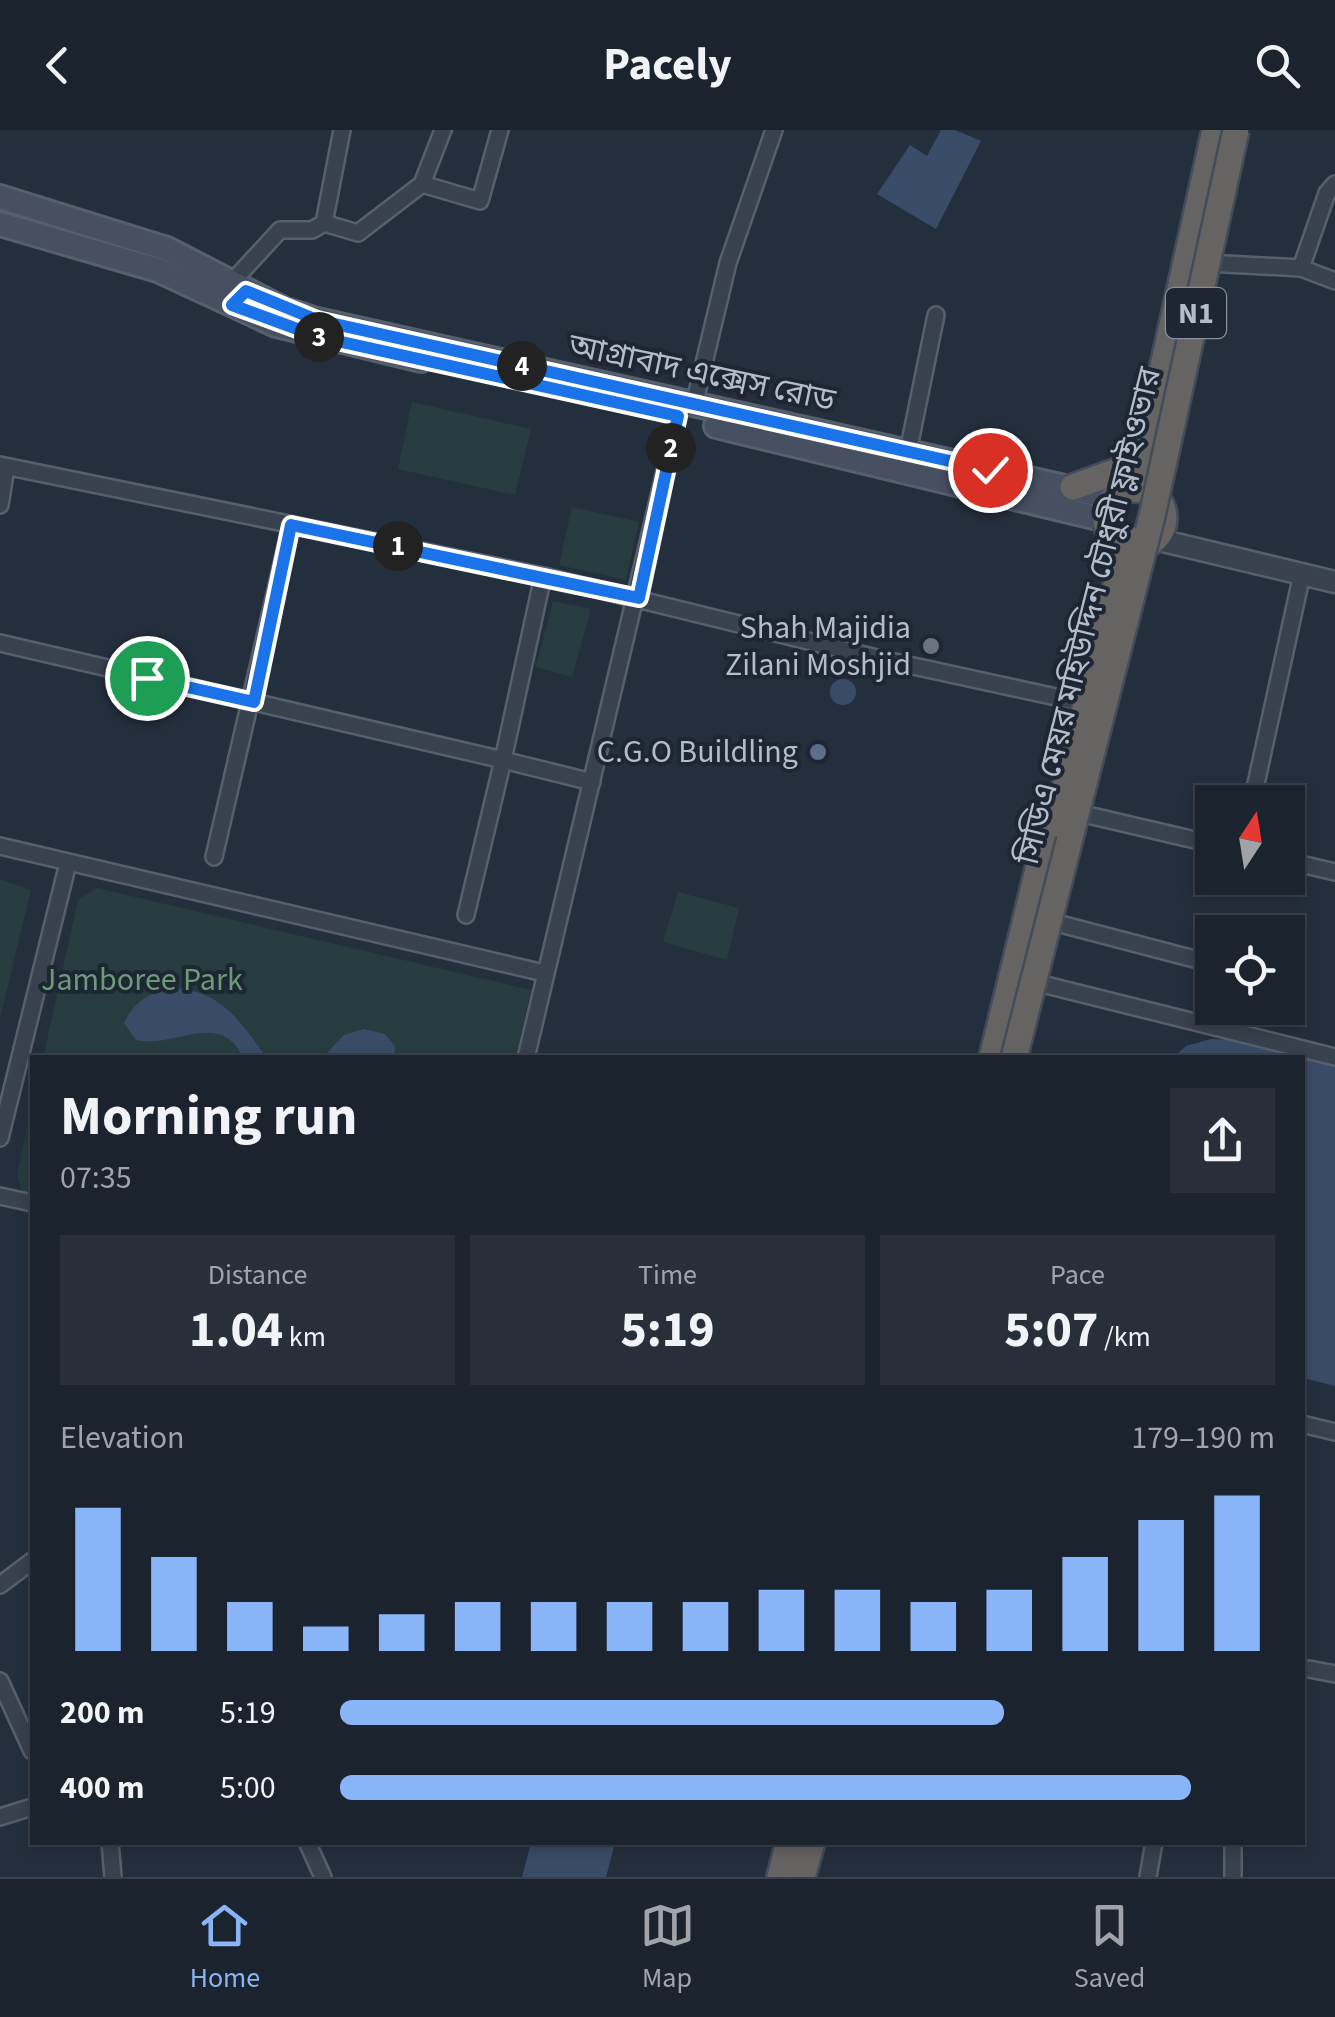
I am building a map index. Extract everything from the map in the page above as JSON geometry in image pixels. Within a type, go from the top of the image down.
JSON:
[{"type":"highway","name":"N1","points":[[1137,520],[1142,462],[1218,130]]},
{"type":"highway","points":[[997,1055],[1153,444],[1218,130]]},
{"type":"highway","name":"N1","points":[[1137,520],[1207,263],[1237,130]]},
{"type":"highway","name":"সিডিএ মেয়র মহিউদ্দিন চৌধুরী ফ্লাইওভার","points":[[1015,1055],[1152,516],[1237,130]]},
{"type":"highway","points":[[1073,487],[1142,462]]},
{"type":"highway","points":[[997,1055],[1080,702],[1137,520]]},
{"type":"highway","points":[[1015,1055],[1075,812],[1137,520]]},
{"type":"highway","points":[[780,1877],[788,1845]]},
{"type":"highway","points":[[790,1877],[797,1845]]},
{"type":"highway","points":[[804,1877],[812,1845]]},
{"type":"main road","name":"আগ্রাবাদ এক্সেস রোড","points":[[0,197],[167,249],[237,293]]},
{"type":"main road","name":"আগ্রাবাদ এক্সেস রোড","points":[[0,224],[317,320],[1137,520]]},
{"type":"main road","name":"আগ্রাবাদ এক্সেস রোড","points":[[686,411],[1073,487],[1137,520]]},
{"type":"street","points":[[324,223],[342,130]]},
{"type":"street","points":[[237,293],[280,230],[312,230],[324,223],[358,233],[422,184],[443,130]]},
{"type":"street","points":[[422,184],[480,200],[500,130]]},
{"type":"street","points":[[527,1055],[544,972],[686,411],[737,233],[774,130]]},
{"type":"street","points":[[1300,268],[1327,193],[1335,184]]},
{"type":"street","points":[[1207,263],[1300,268],[1335,281]]},
{"type":"street","points":[[908,452],[936,315]]},
{"type":"street","points":[[0,506],[3,466],[543,576],[881,659],[1080,702]]},
{"type":"street","points":[[1137,520],[1335,570]]},
{"type":"street","points":[[1137,520],[1335,582]]},
{"type":"street","points":[[214,857],[254,702],[291,525]]},
{"type":"street","points":[[1256,785],[1302,574]]},
{"type":"street","points":[[466,915],[543,576]]},
{"type":"street","points":[[0,643],[592,782]]},
{"type":"street","points":[[1075,812],[1195,840]]},
{"type":"street","points":[[0,846],[544,972]]},
{"type":"street","points":[[0,1138],[68,863]]},
{"type":"street","points":[[1305,865],[1335,872]]},
{"type":"street","points":[[1049,921],[1195,959]]},
{"type":"street","points":[[1034,982],[1335,1058]]},
{"type":"street","points":[[0,1196],[30,1203]]},
{"type":"street","points":[[1305,1425],[1335,1432]]},
{"type":"street","points":[[0,1586],[30,1563]]},
{"type":"street","points":[[1310,1668],[1335,1674]]},
{"type":"street","points":[[0,1680],[30,1747]]},
{"type":"street","points":[[0,1817],[30,1808]]},
{"type":"street","points":[[110,1845],[114,1877]]},
{"type":"street","points":[[307,1845],[323,1877]]},
{"type":"street","points":[[1148,1877],[1153,1845]]},
{"type":"street","points":[[1233,1845],[1233,1877]]},
{"type":"green space","points":[[412,402],[531,429],[515,495],[398,469]]},
{"type":"green space","points":[[572,507],[639,522],[626,580],[559,565]]},
{"type":"green space","points":[[553,601],[591,609],[572,677],[536,667]]},
{"type":"green space","points":[[0,879],[31,890],[0,1018]]},
{"type":"green space","name":"Jamboree Park","points":[[97,888],[531,990],[516,1055],[44,1055],[78,900]]},
{"type":"green space","points":[[678,892],[739,908],[727,960],[663,942]]},
{"type":"green space","points":[[30,1112],[30,1197],[23,1195],[17,1174]]},
{"type":"water","points":[[941,130],[955,130],[981,141],[936,229],[877,194],[910,145],[927,156]]},
{"type":"water","points":[[843,679],[852,683],[856,692],[852,701],[843,705],[834,701],[830,692],[834,683]]},
{"type":"water","points":[[172,988],[189,990],[216,1001],[238,1020],[264,1055],[242,1055],[222,1035],[209,1033],[136,1040],[124,1023],[143,999]]},
{"type":"water","points":[[364,1029],[385,1034],[395,1046],[394,1055],[325,1055],[344,1035]]},
{"type":"water","points":[[1211,1039],[1238,1040],[1299,1055],[1176,1055],[1186,1046]]},
{"type":"water","points":[[1305,1057],[1335,1064],[1335,1386],[1305,1378]]},
{"type":"water","points":[[530,1845],[614,1845],[606,1877],[522,1877]]},
{"type":"place","name":"Shah Majidia Zilani Moshjid","points":[[931,646]]},
{"type":"place","name":"C.G.O Buildling","points":[[818,752]]},
{"type":"route","points":[[147,678],[254,702],[291,525],[639,598],[678,416],[319,337],[232,305],[246,291],[317,320],[990,470]]}]
